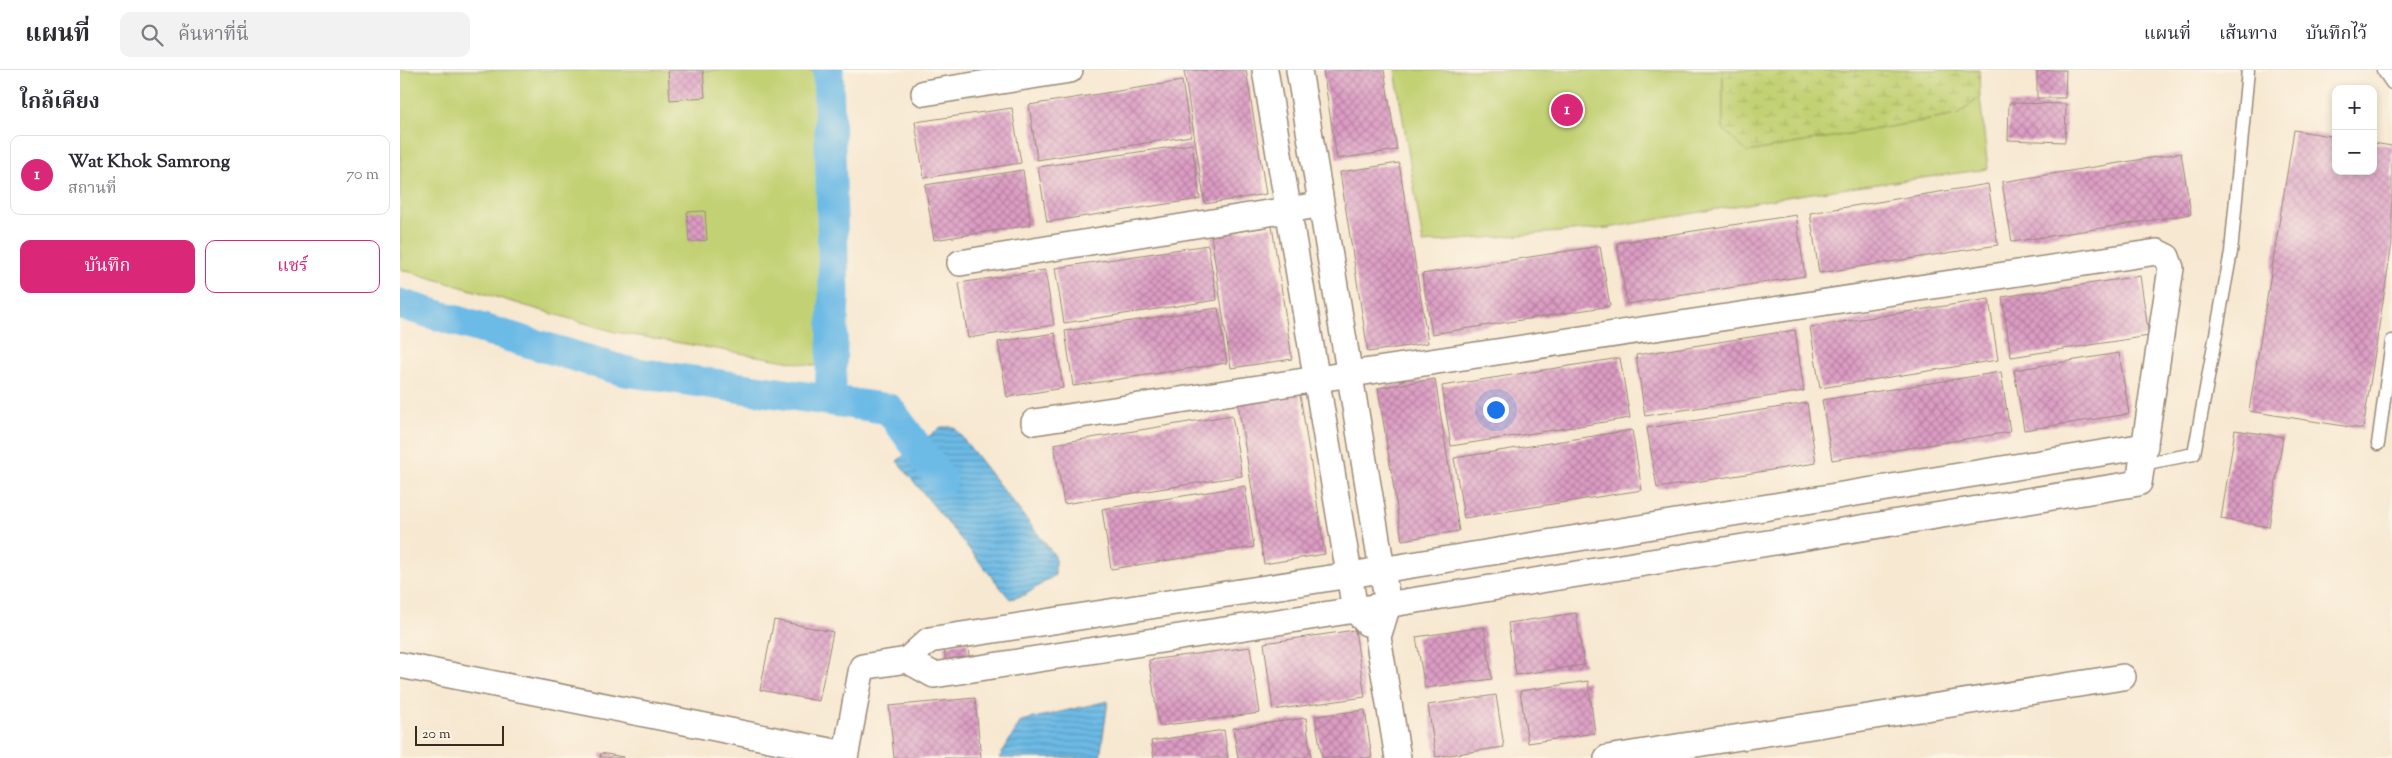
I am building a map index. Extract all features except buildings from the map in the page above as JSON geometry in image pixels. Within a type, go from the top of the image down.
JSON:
[{"type":"street","points":[[924,93],[1070,70]]},
{"type":"street","points":[[1265,70],[1355,610],[1378,637]]},
{"type":"street","points":[[1299,70],[1388,605],[1378,637],[1398,758]]},
{"type":"street","points":[[1274,124],[1307,118]]},
{"type":"street","points":[[960,263],[1322,205]]},
{"type":"street","points":[[907,660],[934,675],[1388,605],[2139,483],[2171,268],[2167,257],[2157,252],[1034,422]]},
{"type":"street","points":[[1302,292],[1335,286]]},
{"type":"street","points":[[400,664],[845,756],[862,667],[907,660],[929,640],[1382,570],[1994,471],[2144,455]]},
{"type":"street","points":[[1331,465],[1364,460]]},
{"type":"street","points":[[1994,471],[1999,506]]},
{"type":"street","points":[[1900,486],[1906,521]]},
{"type":"street","points":[[1804,502],[1809,537]]},
{"type":"street","points":[[1713,516],[1719,551]]},
{"type":"street","points":[[1624,531],[1630,566]]},
{"type":"street","points":[[1530,546],[1536,581]]},
{"type":"street","points":[[1264,588],[1269,623]]},
{"type":"street","points":[[1198,599],[1204,634]]},
{"type":"street","points":[[1132,609],[1138,644]]},
{"type":"street","points":[[1053,621],[1058,656]]},
{"type":"street","points":[[982,632],[988,667]]},
{"type":"street","points":[[1607,758],[2123,677]]},
{"type":"lane","points":[[2144,455],[2194,454],[2231,252],[2248,70]]},
{"type":"lane","points":[[2383,70],[2392,83]]},
{"type":"lane","points":[[2378,444],[2392,341]]},
{"type":"green space","points":[[400,70],[816,70],[822,367],[615,332],[400,269]]},
{"type":"green space","points":[[1395,70],[1723,70],[1723,129],[1957,115],[1980,97],[1988,169],[1798,195],[1608,228],[1423,243]]},
{"type":"green space","points":[[1723,70],[1979,70],[1980,97],[1957,115],[1747,152],[1723,129]]},
{"type":"water","points":[[941,427],[954,427],[1055,556],[1055,575],[1025,595],[1010,599],[897,461]]},
{"type":"water","points":[[1108,701],[1100,758],[999,758],[1021,721]]},
{"type":"waterway","points":[[828,70],[834,295],[830,400]]},
{"type":"waterway","points":[[400,304],[624,371],[889,409],[942,481]]},
{"type":"place","name":"Wat Khok Samrong","points":[[1567,110]]}]
